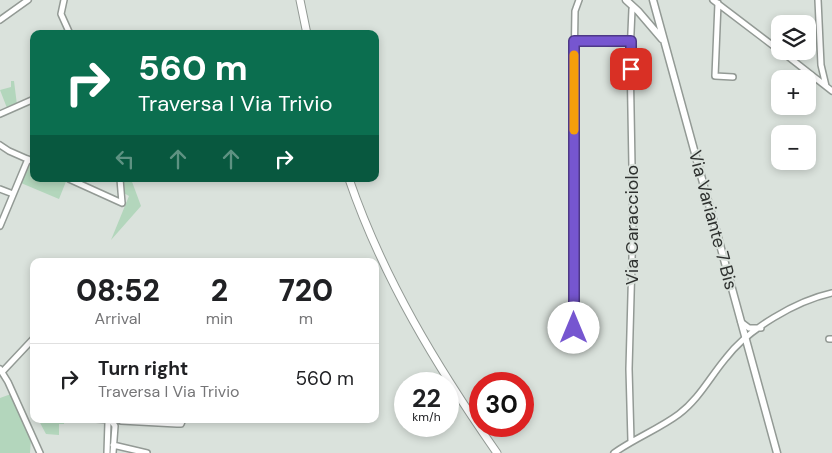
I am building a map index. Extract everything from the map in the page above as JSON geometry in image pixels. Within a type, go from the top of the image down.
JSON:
[{"type":"highway","points":[[295,0],[302,30]]},
{"type":"highway","points":[[300,0],[306,30]]},
{"type":"highway","points":[[345,182],[376,258]]},
{"type":"highway","points":[[349,182],[374,241],[415,325],[446,378],[497,453]]},
{"type":"highway","points":[[379,264],[396,299],[437,372]]},
{"type":"highway","points":[[459,404],[492,453]]},
{"type":"main road","name":"Via Variante 7 Bis","points":[[626,0],[664,42],[777,453]]},
{"type":"main road","points":[[635,10],[648,13],[653,2]]},
{"type":"main road","points":[[653,2],[664,42]]},
{"type":"main road","points":[[653,2],[653,28]]},
{"type":"main road","points":[[653,28],[659,23]]},
{"type":"street","points":[[0,20],[28,0]]},
{"type":"street","points":[[64,0],[61,14],[68,30]]},
{"type":"street","points":[[574,328],[574,41],[578,0]]},
{"type":"street","points":[[818,0],[821,65],[826,86]]},
{"type":"street","points":[[716,2],[771,44]]},
{"type":"street","points":[[716,2],[715,76],[733,78]]},
{"type":"street","name":"Via Caracciolo","points":[[632,441],[629,369],[634,222],[631,41],[635,10]]},
{"type":"street","points":[[574,41],[631,41]]},
{"type":"street","points":[[792,60],[832,91]]},
{"type":"street","points":[[0,114],[30,101]]},
{"type":"street","points":[[0,145],[28,159],[0,226]]},
{"type":"street","points":[[76,182],[122,203],[120,182]]},
{"type":"street","points":[[0,188],[13,194]]},
{"type":"street","points":[[614,453],[679,414],[701,392],[725,358],[746,338],[796,305],[832,294]]},
{"type":"street","points":[[741,322],[749,328],[760,328]]},
{"type":"street","points":[[748,346],[760,328]]},
{"type":"street","points":[[30,341],[2,370],[40,453]]},
{"type":"street","points":[[107,453],[108,423]]},
{"type":"street","points":[[112,423],[113,453]]},
{"type":"street","points":[[158,423],[181,423]]},
{"type":"street","points":[[113,445],[147,453]]},
{"type":"green space","points":[[11,81],[14,81],[17,105],[7,108],[0,90],[11,87]]},
{"type":"green space","points":[[29,163],[30,182],[66,182],[59,199],[21,183]]},
{"type":"green space","points":[[122,182],[132,182],[141,206],[111,240],[129,196],[122,192]]},
{"type":"green space","points":[[11,394],[31,438],[30,453],[0,453],[0,398]]},
{"type":"green space","points":[[40,423],[64,423],[59,424],[59,435],[46,434]]},
{"type":"slow traffic","points":[[574,55],[574,130]]},
{"type":"route","points":[[574,328],[574,41],[631,41],[631,69]]}]
